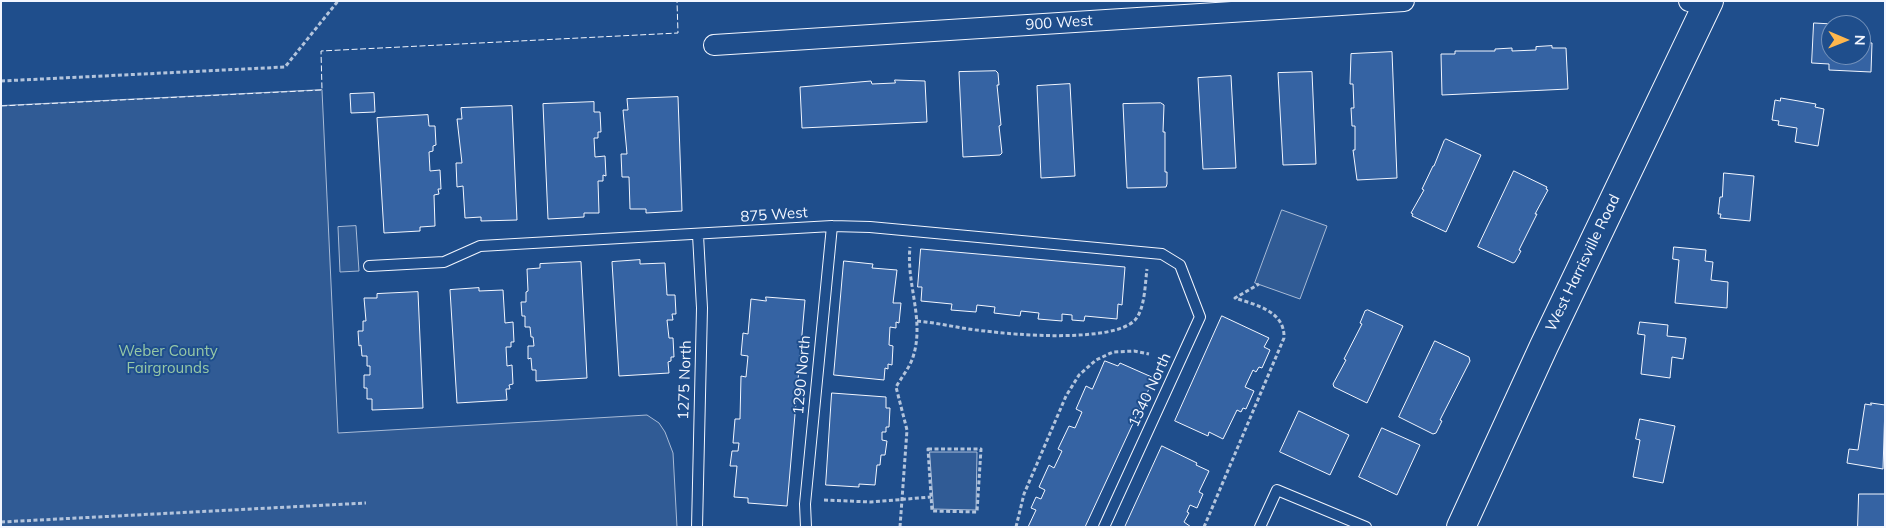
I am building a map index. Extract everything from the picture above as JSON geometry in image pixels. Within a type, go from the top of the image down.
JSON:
[{"type":"main road","name":"West Harrisville Road","points":[[1461,527],[1701,3]]},
{"type":"street","name":"900 West","points":[[714,45],[1404,1]]},
{"type":"lane","name":"875 West","points":[[370,266],[444,262],[480,246],[832,226],[870,227],[1162,254],[1180,265]]},
{"type":"lane","name":"1290 North","points":[[806,527],[805,504],[832,226]]},
{"type":"lane","name":"1275 North","points":[[696,527],[702,308],[698,235]]},
{"type":"lane","name":"1340 North","points":[[1104,527],[1200,317],[1180,265]]},
{"type":"lane","points":[[1260,527],[1277,490],[1366,527]]},
{"type":"path","points":[[1,81],[285,67],[338,1]]},
{"type":"path","points":[[900,527],[907,430],[896,387],[913,359],[917,321],[909,272],[910,241]]},
{"type":"path","points":[[917,321],[984,331],[1044,335],[1088,335],[1109,331],[1135,320],[1141,308],[1148,266]]},
{"type":"path","points":[[1204,527],[1284,338],[1284,329],[1279,319],[1267,310],[1235,298],[1258,284]]},
{"type":"path","points":[[1016,527],[1024,494],[1066,396],[1079,375],[1096,360],[1113,352],[1134,351],[1149,354]]},
{"type":"path","points":[[928,449],[981,449],[978,512],[932,511],[931,497],[928,449]]},
{"type":"path","points":[[824,500],[871,502],[931,497]]},
{"type":"path","points":[[1,522],[366,504]]},
{"type":"shaded area","name":"Weber County Fairgrounds","points":[[322,90],[338,433],[647,415],[659,423],[665,432],[673,453],[677,527],[1,527],[1,106]]},
{"type":"shaded area","points":[[1282,210],[1327,226],[1300,299],[1255,283]]},
{"type":"shaded area","points":[[356,226],[359,271],[340,272],[338,227]]},
{"type":"shaded area","points":[[930,452],[977,452],[976,510],[934,509]]},
{"type":"building","points":[[1814,23],[1821,23],[1821,64],[1812,63]]},
{"type":"building","points":[[1872,43],[1871,72],[1829,70],[1829,65],[1871,65]]},
{"type":"building","points":[[1552,46],[1552,48],[1566,48],[1568,89],[1442,95],[1441,54],[1455,54],[1455,51],[1495,51],[1495,49],[1512,48],[1512,51],[1536,50],[1536,47]]},
{"type":"building","points":[[1392,52],[1397,178],[1357,180],[1353,150],[1355,150],[1355,126],[1352,126],[1351,108],[1354,108],[1353,84],[1350,84],[1351,54]]},
{"type":"building","points":[[996,71],[998,73],[999,85],[997,85],[1002,153],[1000,155],[963,157],[959,72]]},
{"type":"building","points":[[1312,72],[1316,164],[1283,165],[1278,73]]},
{"type":"building","points":[[1231,76],[1236,168],[1203,169],[1198,78]]},
{"type":"building","points":[[895,80],[925,81],[927,122],[802,128],[800,87],[871,81],[872,84],[895,83]]},
{"type":"building","points":[[1070,84],[1075,176],[1041,178],[1037,86]]},
{"type":"building","points":[[374,93],[375,112],[351,113],[350,94]]},
{"type":"building","points":[[678,97],[682,211],[646,213],[646,209],[630,209],[629,177],[622,177],[621,154],[627,154],[623,110],[628,110],[627,99]]},
{"type":"building","points":[[1781,98],[1816,104],[1815,107],[1824,109],[1818,146],[1795,142],[1797,128],[1778,125],[1779,121],[1772,120],[1775,100],[1780,101]]},
{"type":"building","points":[[594,102],[594,112],[600,112],[601,132],[598,132],[598,138],[594,138],[595,157],[605,156],[606,176],[603,175],[603,181],[598,181],[599,213],[584,213],[584,217],[548,219],[543,104]]},
{"type":"building","points":[[1161,103],[1164,105],[1163,132],[1165,132],[1166,187],[1127,188],[1123,104]]},
{"type":"building","points":[[512,106],[517,220],[481,221],[481,217],[465,218],[463,186],[457,187],[456,163],[462,163],[457,119],[462,119],[461,108]]},
{"type":"building","points":[[428,115],[429,126],[435,126],[436,145],[433,146],[433,151],[429,152],[430,171],[440,170],[441,189],[438,189],[439,194],[434,195],[435,226],[420,227],[420,231],[384,233],[377,118]]},
{"type":"building","points":[[1446,139],[1481,155],[1446,232],[1412,216],[1413,214],[1411,213],[1424,190],[1422,189]]},
{"type":"building","points":[[1514,171],[1547,187],[1546,189],[1548,190],[1519,250],[1521,251],[1513,263],[1478,247]]},
{"type":"building","points":[[1724,173],[1754,176],[1750,221],[1720,218],[1721,214],[1718,214]]},
{"type":"building","points":[[1674,247],[1706,250],[1705,261],[1713,262],[1711,280],[1728,282],[1727,308],[1675,303],[1679,260],[1673,259]]},
{"type":"building","points":[[921,249],[1125,267],[1122,305],[1118,304],[1117,319],[1085,316],[1084,321],[1072,320],[1072,315],[1062,314],[1062,321],[1038,319],[1039,313],[1021,311],[1020,316],[994,313],[995,307],[977,305],[976,312],[951,310],[952,304],[921,301],[922,287],[918,287]]},
{"type":"building","points":[[640,260],[640,264],[665,263],[667,295],[675,295],[676,314],[672,314],[673,320],[667,320],[669,338],[673,338],[674,357],[671,357],[671,361],[668,362],[669,373],[619,376],[612,262]]},
{"type":"building","points":[[844,261],[873,264],[872,268],[897,270],[893,303],[901,303],[899,323],[896,322],[896,328],[890,327],[889,345],[893,346],[892,365],[888,364],[888,369],[885,368],[884,380],[834,375]]},
{"type":"building","points":[[581,262],[587,378],[536,381],[536,370],[532,370],[531,358],[528,359],[528,346],[534,346],[533,337],[531,337],[530,327],[525,327],[525,316],[522,316],[521,302],[526,302],[526,292],[528,291],[527,269],[540,268],[540,264]]},
{"type":"building","points":[[479,288],[479,291],[503,290],[505,323],[513,322],[514,342],[511,342],[511,347],[506,347],[507,366],[512,365],[513,384],[509,385],[510,389],[506,389],[507,400],[457,403],[450,290]]},
{"type":"building","points":[[418,292],[423,408],[372,410],[372,399],[367,399],[367,388],[364,388],[364,375],[370,375],[370,366],[367,366],[367,356],[362,356],[361,345],[359,346],[358,331],[363,331],[363,321],[366,321],[364,298],[377,298],[377,294]]},
{"type":"building","points":[[766,297],[805,300],[787,506],[748,503],[748,498],[734,497],[737,466],[730,466],[732,451],[738,451],[739,443],[733,443],[735,419],[740,419],[741,376],[746,377],[748,356],[741,355],[743,333],[748,334],[751,299],[766,301]]},
{"type":"building","points":[[1368,310],[1403,326],[1367,403],[1334,387],[1333,384],[1362,324],[1360,323],[1365,311]]},
{"type":"building","points":[[1222,316],[1269,338],[1264,347],[1270,350],[1262,368],[1259,367],[1256,372],[1253,370],[1245,387],[1254,391],[1246,409],[1243,408],[1241,412],[1237,410],[1223,439],[1209,432],[1208,436],[1175,421]]},
{"type":"building","points":[[1640,322],[1668,325],[1667,336],[1686,338],[1683,359],[1672,357],[1670,378],[1641,374],[1645,335],[1638,334]]},
{"type":"building","points":[[1435,341],[1469,357],[1470,361],[1440,420],[1442,421],[1436,433],[1433,434],[1399,417]]},
{"type":"building","points":[[1105,361],[1118,366],[1120,363],[1154,378],[1085,527],[1028,527],[1036,510],[1031,508],[1036,497],[1041,499],[1045,490],[1039,487],[1049,465],[1054,468],[1062,451],[1058,449],[1069,426],[1075,428],[1082,412],[1076,409],[1086,386],[1092,389]]},
{"type":"building","points":[[832,393],[886,397],[886,408],[890,408],[889,427],[886,427],[886,432],[882,432],[882,440],[887,441],[885,455],[881,455],[880,465],[877,465],[875,485],[859,484],[859,487],[826,485]]},
{"type":"building","points":[[1871,403],[1885,405],[1883,469],[1847,463],[1849,449],[1858,450],[1865,404],[1871,405]]},
{"type":"building","points":[[1299,411],[1349,435],[1330,475],[1280,452]]},
{"type":"building","points":[[1640,419],[1675,426],[1663,483],[1633,477],[1640,440],[1636,439]]},
{"type":"building","points":[[1382,428],[1420,445],[1397,495],[1359,477]]},
{"type":"building","points":[[1162,446],[1209,471],[1199,492],[1203,494],[1197,508],[1190,505],[1187,512],[1189,513],[1184,522],[1191,527],[1125,527]]},
{"type":"building","points":[[1859,494],[1885,494],[1885,527],[1858,527]]},
{"type":"fence","points":[[1,106],[322,90],[321,51],[678,33],[677,1]]}]
